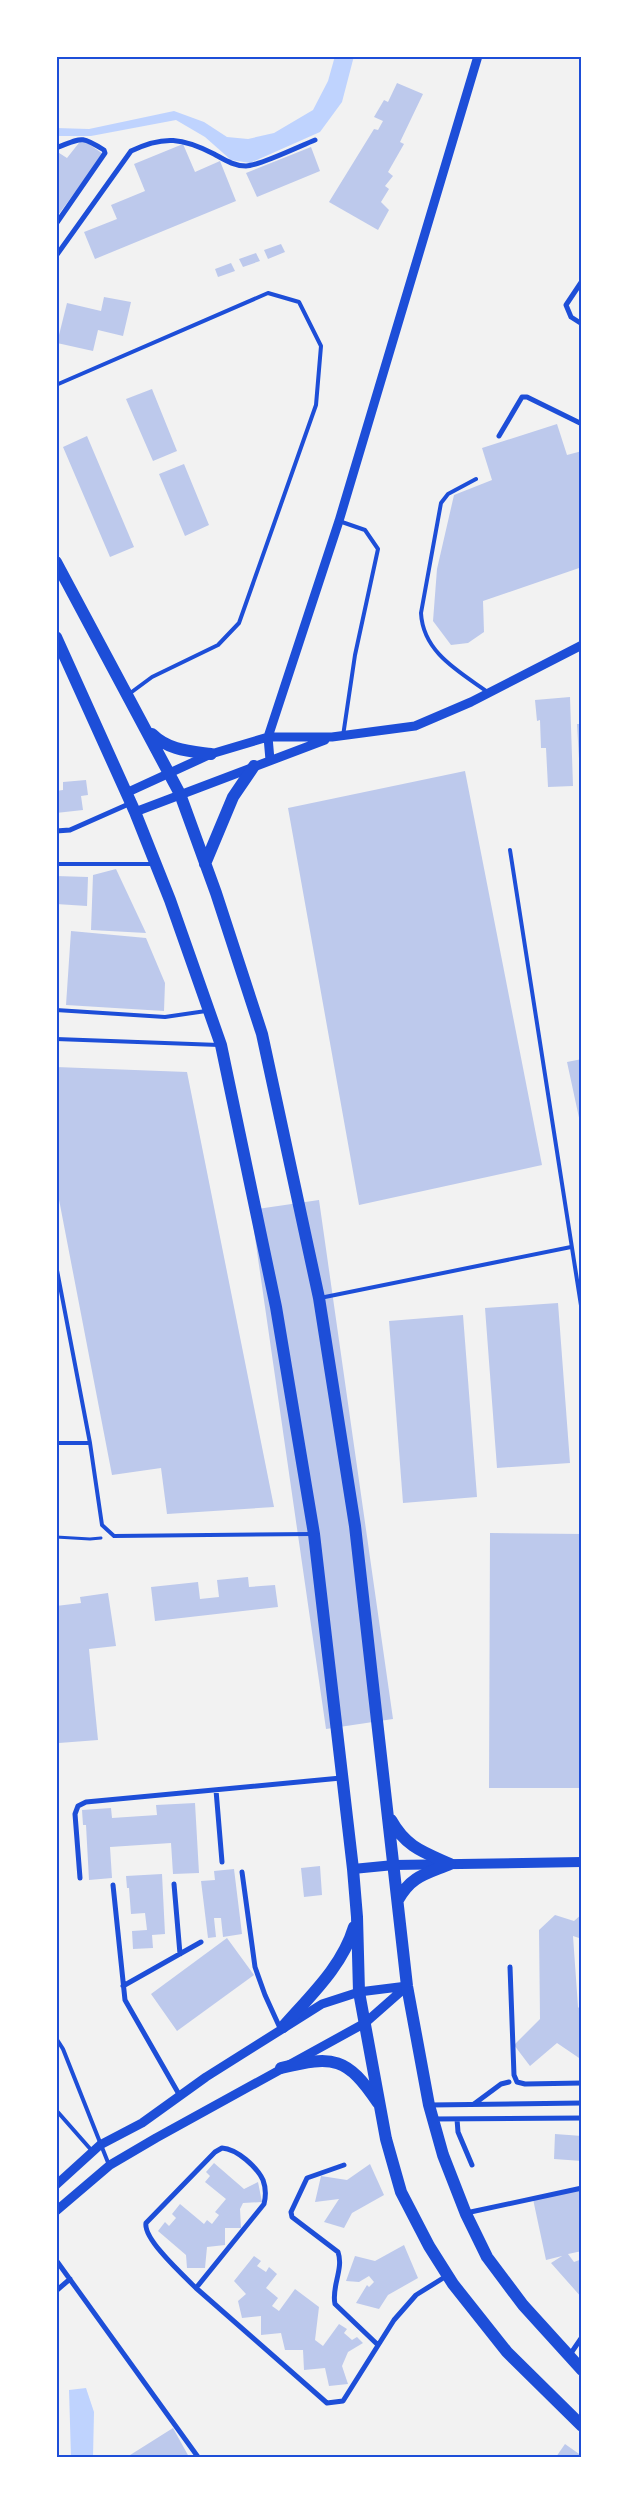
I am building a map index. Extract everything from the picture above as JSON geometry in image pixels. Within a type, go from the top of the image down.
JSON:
[{"type":"main road","points":[[56,562],[129,695],[180,794],[206,864],[262,1034],[319,1298],[355,1526],[407,1986],[429,2106],[443,2155],[466,2214],[486,2257],[523,2305],[582,2370]]},
{"type":"main road","points":[[56,637],[131,802],[156,864],[221,1045],[276,1307],[314,1534],[353,1869],[357,1917],[359,1992],[386,2138],[401,2192],[429,2246],[448,2275],[507,2352],[582,2426]]},
{"type":"main road","points":[[146,729],[162,744],[181,750],[211,754]]},
{"type":"main road","points":[[206,864],[233,797],[254,766]]},
{"type":"main road","points":[[388,1816],[397,1832],[410,1846],[450,1864]]},
{"type":"main road","points":[[353,1869],[450,1864],[582,1862]]},
{"type":"main road","points":[[398,1900],[405,1887],[413,1879],[450,1864]]},
{"type":"main road","points":[[282,2028],[332,1971],[350,1941],[357,1917]]},
{"type":"main road","points":[[281,2068],[315,2060],[338,2063],[361,2078],[381,2107]]},
{"type":"street","points":[[270,760],[268,737],[339,521],[478,56]]},
{"type":"street","points":[[56,148],[80,138],[86,138],[104,150],[105,154],[56,224]]},
{"type":"street","points":[[56,256],[131,151],[149,142],[176,139],[195,144],[235,165],[249,166],[315,140]]},
{"type":"street","points":[[582,281],[566,305],[571,317],[582,324]]},
{"type":"street","points":[[499,436],[522,398],[527,397],[582,424]]},
{"type":"street","points":[[131,802],[180,794],[332,738],[415,726],[489,693],[582,645]]},
{"type":"street","points":[[56,831],[70,830],[131,802],[169,773],[211,754],[268,737],[332,738]]},
{"type":"street","points":[[80,1878],[75,1814],[78,1806],[86,1802],[343,1778]]},
{"type":"street","points":[[216,1790],[222,1862]]},
{"type":"street","points":[[242,1872],[256,1967],[265,1995],[282,2028]]},
{"type":"street","points":[[174,1884],[180,1954]]},
{"type":"street","points":[[113,1885],[125,2000],[180,2096]]},
{"type":"street","points":[[123,1986],[201,1942]]},
{"type":"street","points":[[510,1967],[514,2075],[517,2082],[525,2084],[582,2083]]},
{"type":"street","points":[[56,2185],[97,2148],[142,2123],[282,2028],[322,2004],[359,1992],[407,1986]]},
{"type":"street","points":[[56,2211],[110,2166],[281,2068],[365,2023],[407,1986]]},
{"type":"street","points":[[473,2105],[501,2084],[509,2082]]},
{"type":"street","points":[[429,2106],[582,2103]]},
{"type":"street","points":[[433,2119],[582,2118]]},
{"type":"street","points":[[457,2119],[458,2132],[472,2164]]},
{"type":"street","points":[[196,2288],[264,2204],[266,2195],[264,2182],[258,2172],[237,2153],[228,2148],[216,2152],[146,2223],[147,2233],[172,2265],[196,2288],[327,2403],[344,2400],[394,2320],[416,2295],[448,2275]]},
{"type":"street","points":[[344,2165],[307,2178],[291,2212],[292,2218],[338,2252],[340,2258],[333,2296],[335,2304],[378,2345]]},
{"type":"street","points":[[466,2214],[582,2188]]},
{"type":"street","points":[[56,2260],[198,2457]]},
{"type":"street","points":[[56,2291],[70,2279]]},
{"type":"street","points":[[569,2356],[582,2337]]},
{"type":"lane","points":[[56,385],[268,293],[299,302],[321,346],[316,406],[239,623],[218,644],[152,677],[129,695]]},
{"type":"lane","points":[[476,479],[448,494],[442,503],[421,614],[423,630],[437,654],[489,693]]},
{"type":"lane","points":[[339,521],[365,530],[378,548],[355,655],[343,736]]},
{"type":"lane","points":[[510,850],[582,1312]]},
{"type":"lane","points":[[56,864],[156,864]]},
{"type":"lane","points":[[56,1010],[165,1017],[208,1010]]},
{"type":"lane","points":[[56,1039],[221,1045]]},
{"type":"lane","points":[[319,1298],[571,1247]]},
{"type":"lane","points":[[56,1265],[90,1443],[102,1525],[114,1536],[314,1534]]},
{"type":"lane","points":[[56,1443],[90,1443]]},
{"type":"lane","points":[[56,2038],[63,2049],[97,2148]]},
{"type":"lane","points":[[56,2110],[97,2148],[110,2166]]},
{"type":"path","points":[[56,1538],[90,1539],[114,1536]]},
{"type":"water","points":[[335,56],[354,56],[342,102],[320,132],[250,163],[231,160],[205,137],[176,120],[91,136],[56,136],[56,128],[89,129],[174,111],[204,122],[227,137],[248,139],[274,133],[313,110],[328,81]]},
{"type":"water","points":[[86,2388],[94,2412],[93,2457],[71,2457],[69,2390]]},
{"type":"building","points":[[397,83],[423,94],[400,142],[404,144],[388,172],[393,176],[385,186],[389,189],[381,202],[389,210],[378,230],[329,202],[374,129],[378,130],[383,121],[374,117],[384,100],[388,102]]},
{"type":"building","points":[[82,139],[103,154],[56,218],[56,151],[67,158]]},
{"type":"building","points":[[183,144],[195,172],[220,161],[236,201],[95,259],[84,232],[117,219],[111,205],[145,191],[134,164]]},
{"type":"building","points":[[311,147],[320,171],[257,197],[246,173]]},
{"type":"building","points":[[281,244],[285,252],[268,259],[264,250]]},
{"type":"building","points":[[256,253],[260,261],[243,267],[239,259]]},
{"type":"building","points":[[231,263],[235,271],[218,277],[215,269]]},
{"type":"building","points":[[104,297],[131,302],[123,336],[98,330],[93,351],[57,343],[67,303],[101,311]]},
{"type":"building","points":[[152,389],[177,451],[153,461],[126,399]]},
{"type":"building","points":[[557,424],[567,455],[582,451],[582,567],[483,601],[484,632],[468,643],[451,645],[433,621],[437,569],[454,495],[492,480],[482,448]]},
{"type":"building","points":[[87,436],[134,547],[110,557],[63,447]]},
{"type":"building","points":[[184,464],[209,525],[185,536],[159,474]]},
{"type":"building","points":[[570,697],[573,786],[548,787],[546,748],[541,748],[540,720],[537,721],[535,700]]},
{"type":"building","points":[[577,724],[582,724],[582,776],[580,776]]},
{"type":"building","points":[[465,771],[542,1165],[359,1205],[288,808]]},
{"type":"building","points":[[86,780],[88,795],[81,796],[83,810],[56,813],[56,791],[63,790],[63,782]]},
{"type":"building","points":[[116,869],[146,933],[91,930],[93,875]]},
{"type":"building","points":[[56,876],[88,877],[87,906],[56,904]]},
{"type":"building","points":[[71,931],[146,938],[165,983],[164,1011],[66,1005]]},
{"type":"building","points":[[582,1059],[582,1127],[581,1127],[567,1062]]},
{"type":"building","points":[[56,1067],[187,1072],[274,1507],[167,1514],[161,1468],[112,1475],[56,1184]]},
{"type":"building","points":[[319,1200],[393,1719],[326,1729],[251,1210]]},
{"type":"building","points":[[558,1303],[570,1463],[497,1468],[485,1308]]},
{"type":"building","points":[[463,1315],[477,1497],[403,1503],[389,1321]]},
{"type":"building","points":[[490,1533],[582,1534],[582,1788],[489,1788]]},
{"type":"building","points":[[248,1577],[249,1587],[275,1585],[278,1607],[155,1621],[151,1587],[198,1582],[200,1599],[219,1597],[217,1580]]},
{"type":"building","points":[[108,1593],[116,1646],[89,1649],[98,1740],[59,1743],[56,1716],[56,1606],[81,1603],[80,1597]]},
{"type":"building","points":[[195,1803],[199,1873],[173,1874],[171,1843],[110,1847],[112,1878],[89,1880],[86,1825],[83,1825],[82,1810],[111,1808],[112,1818],[157,1815],[156,1805]]},
{"type":"building","points":[[320,1866],[322,1895],[304,1897],[301,1868]]},
{"type":"building","points":[[234,1869],[242,1934],[223,1937],[221,1918],[214,1918],[216,1937],[208,1938],[201,1881],[215,1880],[214,1871]]},
{"type":"building","points":[[162,1874],[165,1934],[152,1935],[153,1948],[133,1949],[132,1931],[147,1930],[145,1913],[131,1914],[126,1876]]},
{"type":"building","points":[[582,1914],[582,1939],[573,1936],[578,2007],[582,2011],[582,2060],[557,2043],[530,2066],[514,2045],[540,2019],[539,1930],[555,1915],[574,1921]]},
{"type":"building","points":[[227,1938],[254,1975],[177,2031],[151,1994]]},
{"type":"building","points":[[555,2134],[582,2136],[582,2161],[554,2159]]},
{"type":"building","points":[[214,2163],[244,2189],[258,2182],[262,2202],[243,2203],[240,2209],[241,2228],[225,2228],[225,2245],[207,2247],[205,2268],[187,2268],[186,2255],[158,2231],[165,2222],[169,2226],[176,2218],[172,2214],[180,2204],[204,2224],[207,2220],[212,2224],[219,2215],[215,2212],[226,2199],[205,2182],[210,2176],[206,2172]]},
{"type":"building","points":[[370,2164],[384,2195],[352,2213],[344,2228],[324,2222],[339,2199],[315,2202],[321,2176],[347,2180]]},
{"type":"building","points":[[582,2190],[582,2251],[568,2254],[574,2262],[582,2259],[582,2298],[551,2263],[562,2256],[546,2260],[533,2199]]},
{"type":"building","points":[[404,2245],[418,2278],[388,2295],[379,2309],[356,2303],[367,2285],[369,2287],[374,2282],[369,2276],[359,2282],[346,2281],[355,2256],[375,2261]]},
{"type":"building","points":[[254,2256],[261,2261],[257,2266],[266,2272],[269,2267],[277,2274],[266,2288],[278,2298],[272,2306],[279,2311],[295,2289],[319,2307],[315,2340],[323,2346],[339,2324],[347,2329],[344,2333],[352,2340],[357,2337],[363,2343],[348,2352],[342,2366],[348,2384],[329,2386],[325,2368],[304,2370],[303,2350],[285,2350],[281,2333],[261,2335],[261,2316],[242,2318],[238,2301],[246,2294],[234,2281]]},
{"type":"building","points":[[173,2428],[189,2457],[127,2457]]},
{"type":"building","points":[[565,2444],[582,2456],[582,2457],[556,2457]]}]
